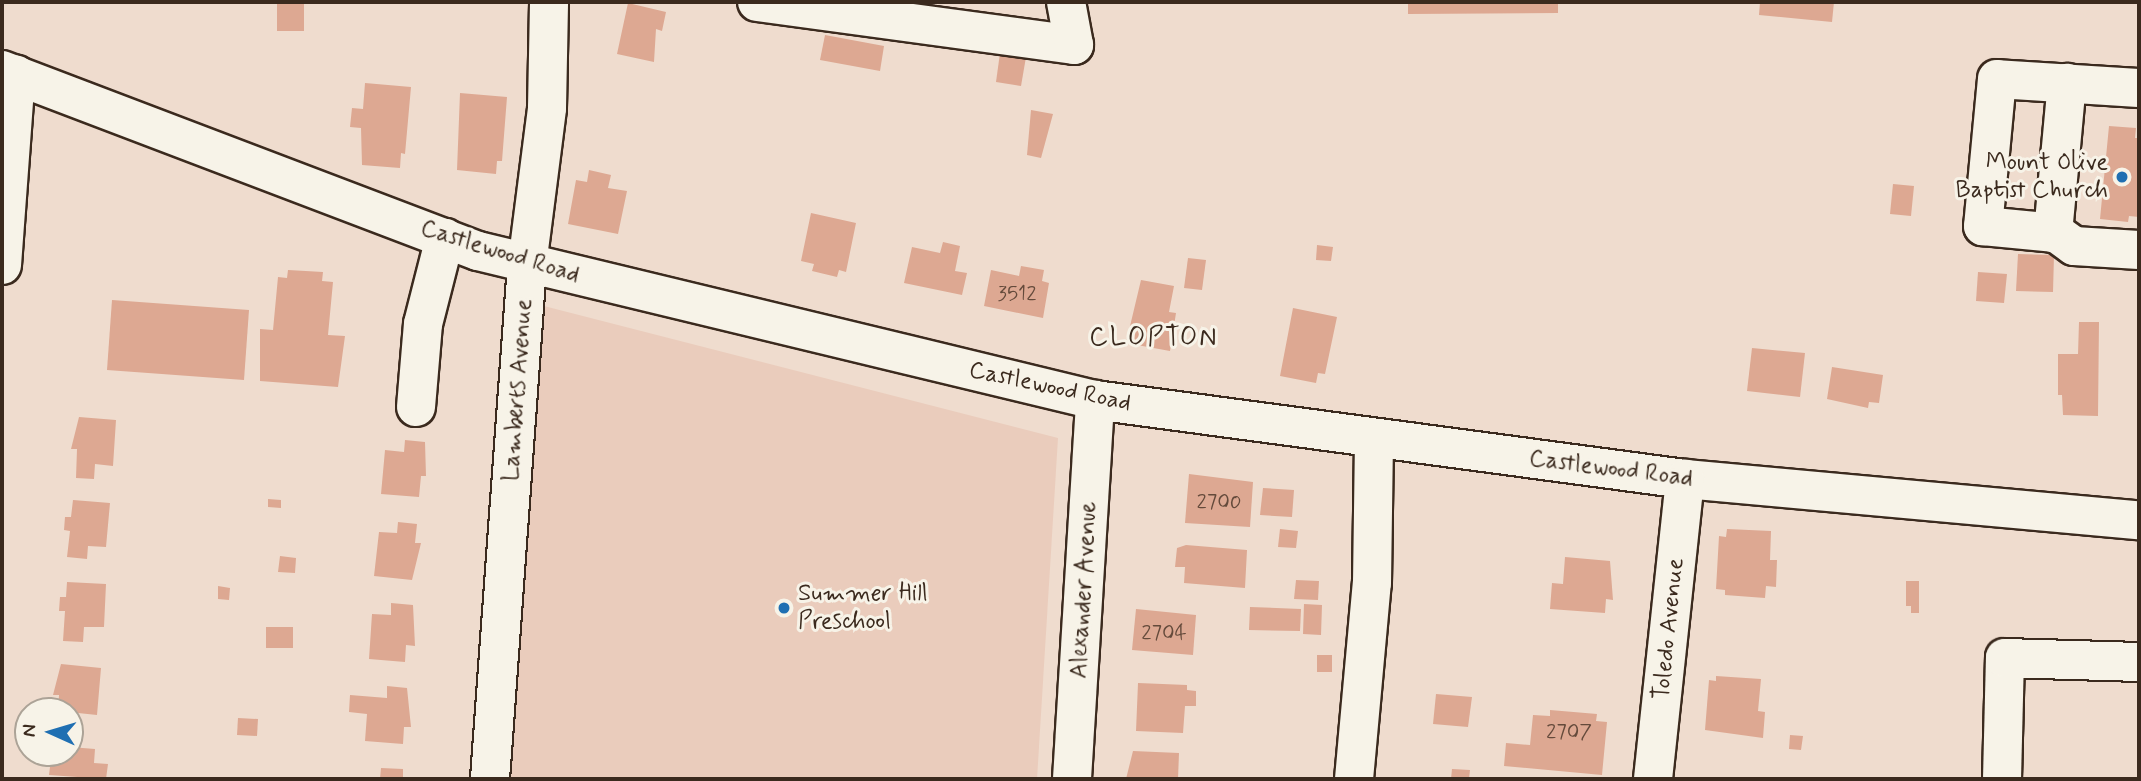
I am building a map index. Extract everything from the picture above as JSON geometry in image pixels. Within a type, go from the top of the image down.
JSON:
[{"type":"street","name":"Lamberts Avenue","points":[[490,779],[527,265],[547,108],[549,2]]},
{"type":"street","points":[[757,2],[1074,46],[1066,2]]},
{"type":"street","name":"Castlewood Road","points":[[9,73],[445,238],[527,265],[1095,401],[1685,479],[2139,520]]},
{"type":"street","points":[[2,265],[9,73]]},
{"type":"street","points":[[2139,88],[1997,79],[1983,226],[2053,233],[2074,247],[2139,250]]},
{"type":"street","points":[[2053,233],[2067,83]]},
{"type":"street","points":[[416,407],[423,324],[445,238]]},
{"type":"street","name":"Alexander Avenue","points":[[1073,779],[1095,401]]},
{"type":"street","points":[[1354,779],[1372,583],[1374,438]]},
{"type":"street","name":"Toledo Avenue","points":[[1653,779],[1685,479]]},
{"type":"street","points":[[2002,779],[2005,658],[2139,662]]},
{"type":"shaded area","name":"Summer Hill Preschool","points":[[540,305],[1058,438],[1037,779],[511,779]]},
{"type":"building","points":[[277,2],[304,2],[304,31],[277,31]]},
{"type":"building","points":[[1408,2],[1558,2],[1558,13],[1408,14]]},
{"type":"building","points":[[1760,2],[1834,2],[1832,22],[1759,15]]},
{"type":"building","points":[[628,3],[666,12],[662,31],[656,29],[654,62],[617,54]]},
{"type":"building","points":[[825,35],[884,46],[880,71],[820,60]]},
{"type":"building","points":[[1000,53],[1026,57],[1021,86],[996,82]]},
{"type":"building","points":[[365,83],[411,87],[405,154],[401,153],[400,168],[362,165],[361,128],[350,127],[352,108],[363,109]]},
{"type":"building","points":[[460,93],[507,97],[502,161],[497,161],[496,174],[457,170]]},
{"type":"building","points":[[1031,110],[1053,114],[1041,158],[1027,155]]},
{"type":"building","name":"Mount Olive Baptist Church","points":[[2109,126],[2136,128],[2135,138],[2139,138],[2139,217],[2129,216],[2128,222],[2100,219]]},
{"type":"building","points":[[589,170],[611,175],[608,188],[627,191],[618,234],[568,224],[576,180],[587,182]]},
{"type":"building","points":[[1893,184],[1914,186],[1911,216],[1890,214]]},
{"type":"building","points":[[811,213],[856,223],[846,272],[839,270],[837,277],[812,271],[814,264],[801,261]]},
{"type":"building","points":[[943,242],[960,246],[955,271],[967,273],[962,295],[904,283],[912,247],[940,253]]},
{"type":"building","points":[[1317,245],[1333,247],[1331,261],[1316,260]]},
{"type":"building","points":[[2018,254],[2054,255],[2053,292],[2016,291]]},
{"type":"building","points":[[1188,258],[1206,260],[1202,290],[1184,288]]},
{"type":"building","points":[[1021,266],[1044,270],[1042,281],[1049,283],[1043,318],[984,306],[991,270],[1019,276]]},
{"type":"building","points":[[288,270],[323,272],[322,281],[333,282],[328,335],[345,336],[338,387],[260,381],[260,329],[273,330],[278,277],[287,278]]},
{"type":"building","points":[[1978,272],[2007,274],[2004,303],[1976,301]]},
{"type":"building","points":[[1141,280],[1174,286],[1169,312],[1176,313],[1170,351],[1126,343]]},
{"type":"building","points":[[112,300],[249,310],[244,380],[107,370]]},
{"type":"building","points":[[1293,308],[1337,317],[1325,374],[1318,373],[1316,383],[1280,376]]},
{"type":"building","points":[[2079,322],[2099,322],[2098,416],[2063,415],[2062,395],[2058,395],[2058,354],[2078,354]]},
{"type":"building","points":[[1752,348],[1805,353],[1800,397],[1747,391]]},
{"type":"building","points":[[1832,367],[1883,375],[1879,403],[1869,402],[1868,408],[1827,399]]},
{"type":"building","points":[[79,417],[116,420],[113,466],[95,464],[94,479],[76,478],[77,449],[71,449]]},
{"type":"building","points":[[405,440],[425,442],[426,476],[421,476],[419,497],[381,494],[385,450],[404,452]]},
{"type":"building","points":[[1189,474],[1253,482],[1250,527],[1185,523]]},
{"type":"building","points":[[1263,488],[1294,490],[1292,517],[1260,515]]},
{"type":"building","points":[[268,499],[281,500],[281,508],[268,507]]},
{"type":"building","points":[[73,500],[110,503],[106,547],[88,546],[87,559],[67,557],[70,531],[64,530],[65,517],[71,517]]},
{"type":"building","points":[[398,522],[417,524],[415,543],[421,543],[412,580],[374,576],[379,532],[397,533]]},
{"type":"building","points":[[1280,529],[1298,531],[1296,548],[1278,547]]},
{"type":"building","points":[[1727,529],[1771,531],[1770,560],[1777,560],[1776,587],[1766,586],[1765,598],[1725,595],[1725,590],[1716,589],[1719,536],[1726,537]]},
{"type":"building","points":[[1186,545],[1247,550],[1245,588],[1184,583],[1185,567],[1175,567],[1177,548]]},
{"type":"building","points":[[280,556],[296,558],[295,573],[278,572]]},
{"type":"building","points":[[1565,557],[1610,561],[1613,600],[1606,599],[1605,613],[1550,609],[1552,583],[1563,584]]},
{"type":"building","points":[[1296,580],[1319,581],[1318,600],[1294,599]]},
{"type":"building","points":[[1906,581],[1919,581],[1919,613],[1911,613],[1911,606],[1906,606]]},
{"type":"building","points":[[67,582],[106,584],[104,627],[84,627],[83,642],[63,641],[65,611],[59,611],[60,597],[66,597]]},
{"type":"building","points":[[218,586],[230,588],[229,600],[218,599]]},
{"type":"building","points":[[391,603],[413,605],[415,646],[406,645],[405,662],[369,659],[372,614],[391,615]]},
{"type":"building","points":[[1304,604],[1322,605],[1321,635],[1303,634]]},
{"type":"building","points":[[1250,607],[1301,609],[1300,631],[1249,630]]},
{"type":"building","points":[[1136,609],[1196,615],[1193,655],[1132,650]]},
{"type":"building","points":[[266,627],[293,627],[293,648],[266,648]]},
{"type":"building","points":[[1317,655],[1332,655],[1332,672],[1317,672]]},
{"type":"building","points":[[61,664],[101,668],[97,715],[84,714],[84,697],[53,695]]},
{"type":"building","points":[[1716,676],[1761,679],[1758,711],[1765,712],[1763,738],[1705,730],[1709,680],[1716,681]]},
{"type":"building","points":[[1138,683],[1187,685],[1187,690],[1196,691],[1196,706],[1185,706],[1183,733],[1136,731]]},
{"type":"building","points":[[387,686],[407,688],[411,727],[404,727],[403,744],[365,741],[367,714],[349,712],[350,695],[387,698]]},
{"type":"building","points":[[1436,694],[1472,697],[1468,727],[1433,724]]},
{"type":"building","points":[[1550,710],[1597,714],[1596,721],[1607,722],[1602,775],[1504,766],[1506,743],[1530,745],[1533,715],[1550,716]]},
{"type":"building","points":[[238,718],[258,719],[257,736],[237,735]]},
{"type":"building","points":[[1790,735],[1803,736],[1801,750],[1789,749]]},
{"type":"building","points":[[84,748],[95,749],[94,763],[108,764],[106,779],[49,775],[50,767],[84,767]]},
{"type":"building","points":[[1133,751],[1179,753],[1178,779],[1126,779]]},
{"type":"building","points":[[381,768],[403,769],[403,779],[380,779]]},
{"type":"building","points":[[1452,769],[1470,770],[1469,779],[1451,779]]},
{"type":"place","name":"Mount Olive Baptist Church","points":[[2122,177]]},
{"type":"place","name":"Summer Hill Preschool","points":[[784,608]]},
{"type":"district","name":"CLOPTON","points":[[1154,339]]}]
